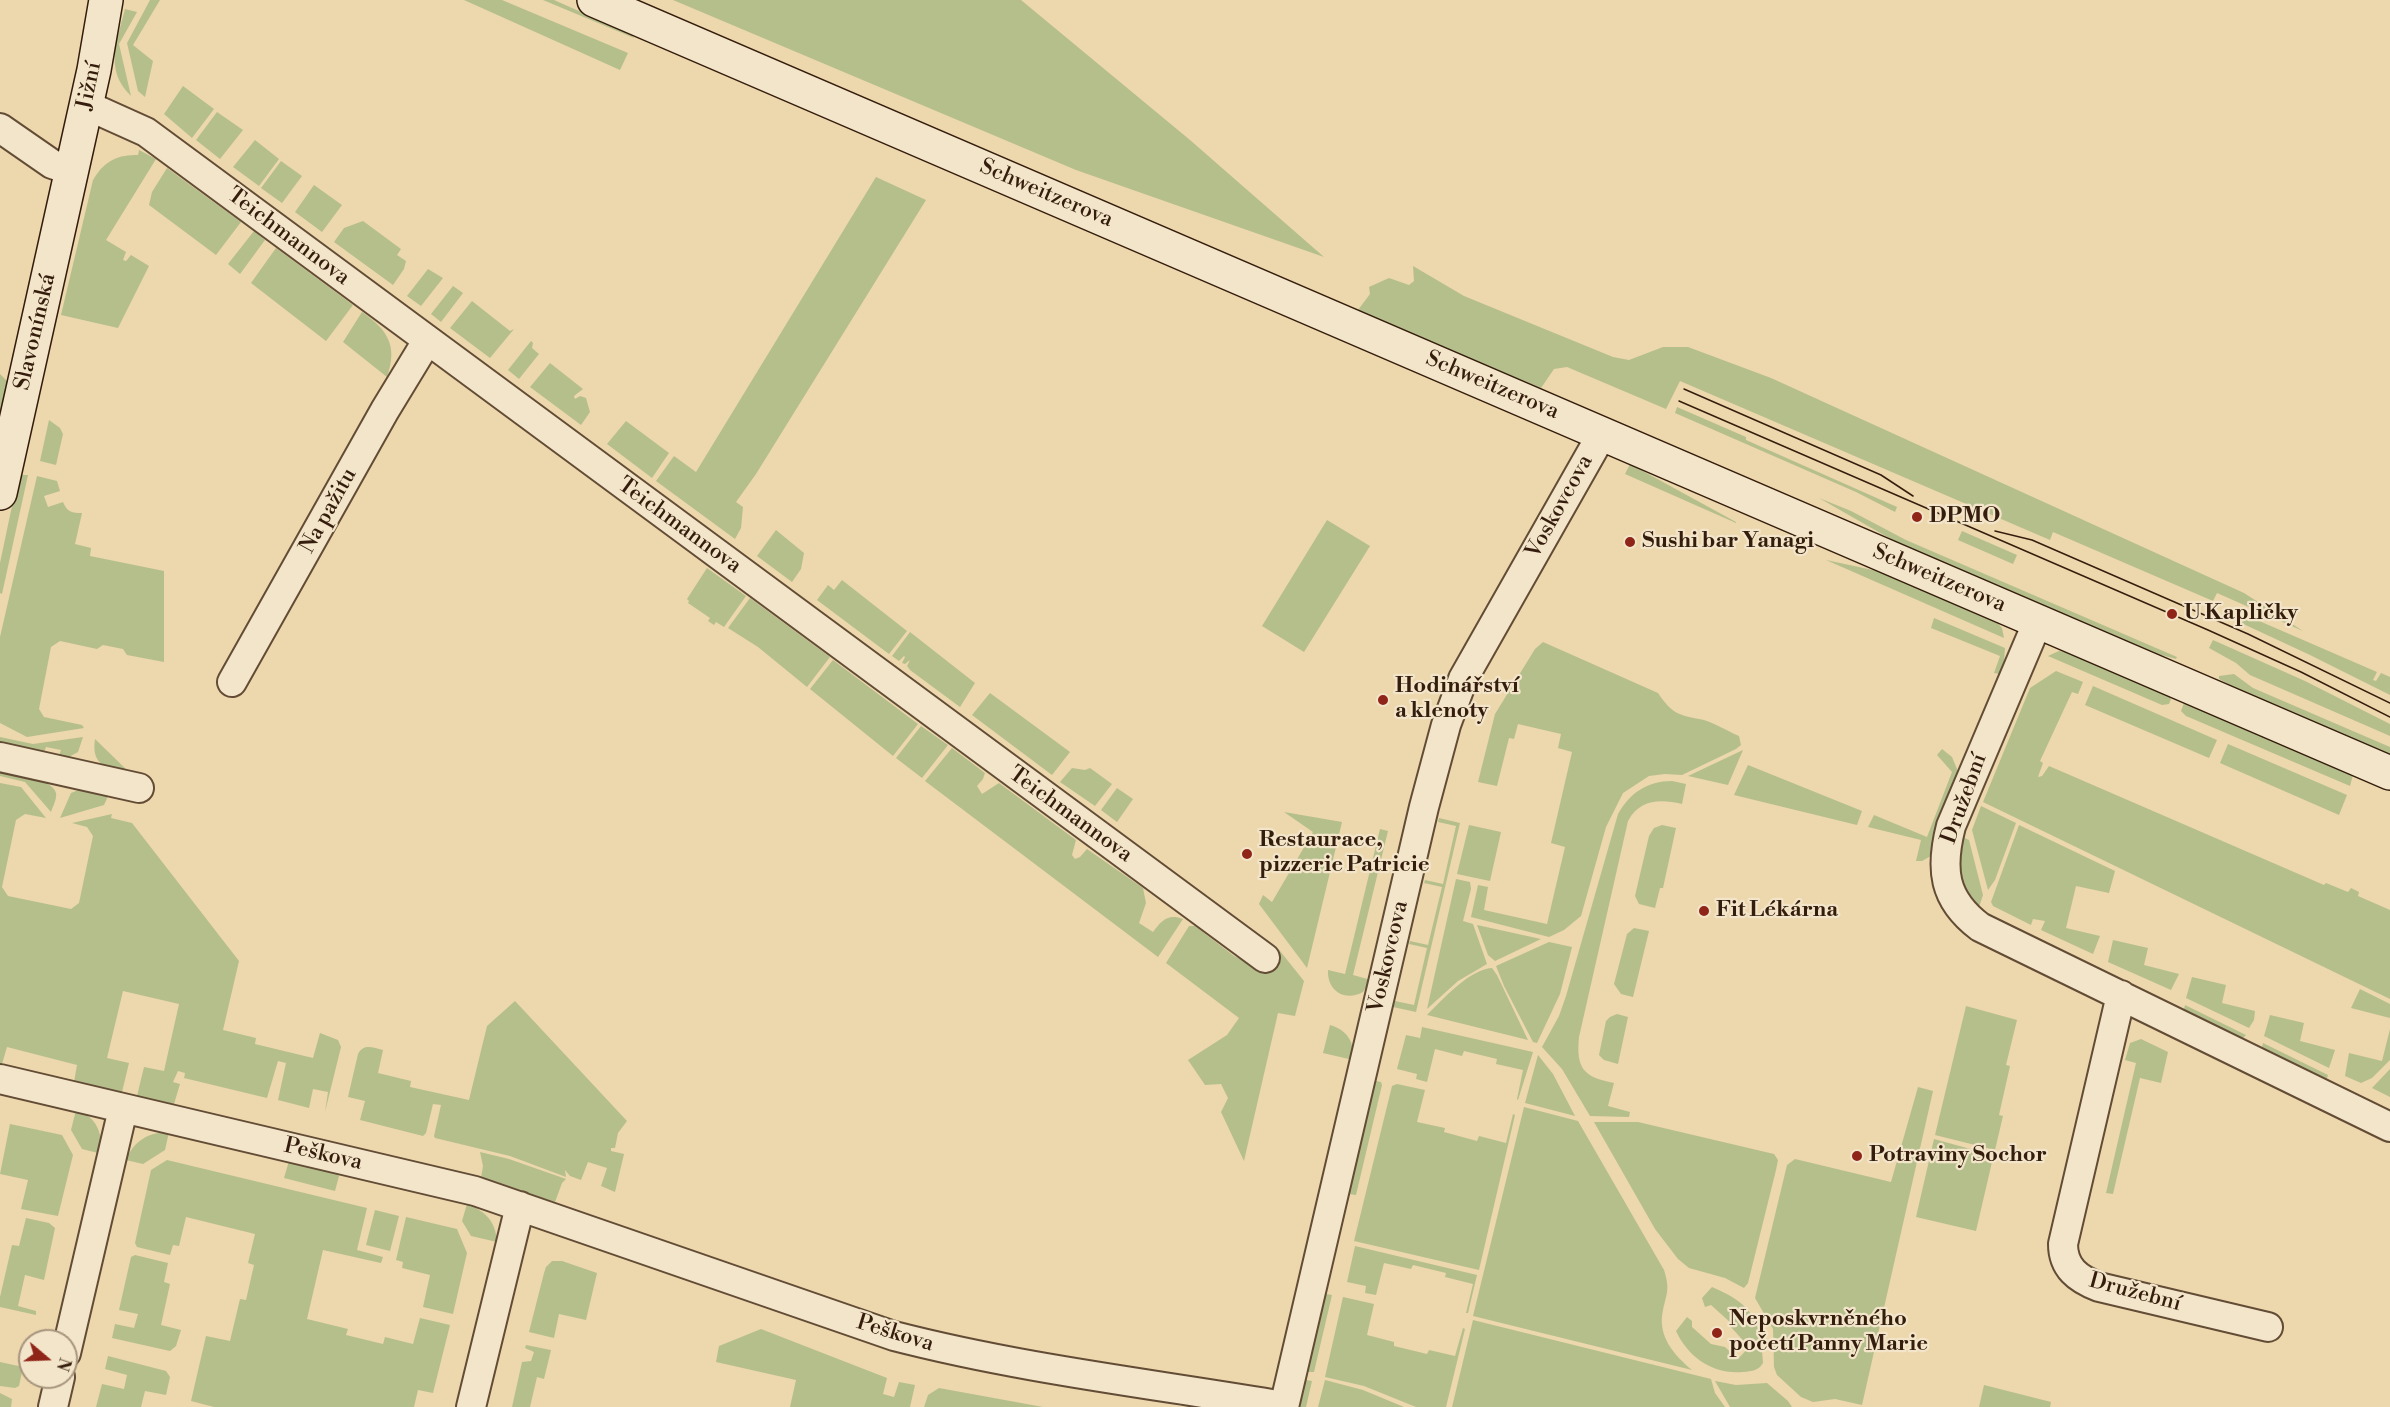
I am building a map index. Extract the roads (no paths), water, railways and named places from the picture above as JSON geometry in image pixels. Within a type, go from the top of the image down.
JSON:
[{"type":"street","name":"Jižní","points":[[72,171],[106,0]]},
{"type":"street","name":"Schweitzerova","points":[[594,0],[2390,773]]},
{"type":"street","name":"Teichmannova","points":[[86,105],[146,132],[1265,958]]},
{"type":"street","points":[[0,128],[52,164],[72,171]]},
{"type":"street","name":"Slavonínská","points":[[0,493],[72,171]]},
{"type":"street","name":"Na pažitu","points":[[232,682],[427,341]]},
{"type":"street","name":"Voskovcova","points":[[1284,1407],[1424,807],[1446,725],[1463,679],[1602,434]]},
{"type":"street","name":"Družební","points":[[2038,621],[1951,826],[1944,859],[1944,874],[1955,901],[1980,927],[2390,1127]]},
{"type":"street","points":[[0,757],[140,788]]},
{"type":"street","name":"Družební","points":[[2121,995],[2063,1244],[2066,1262],[2077,1276],[2099,1287],[2268,1327]]},
{"type":"street","name":"Peškova","points":[[0,1079],[475,1191],[894,1336],[1023,1364],[1284,1407]]},
{"type":"street","points":[[72,1329],[123,1109]]},
{"type":"street","points":[[471,1407],[520,1206]]},
{"type":"street","points":[[53,1407],[57,1389]]},
{"type":"tram line","points":[[1684,389],[1881,475],[1913,496]]},
{"type":"tram line","points":[[1679,401],[2208,630],[2301,672],[2390,717]]},
{"type":"tram line","points":[[1995,531],[2032,540],[2248,634],[2390,703]]},
{"type":"place","name":"DPMO","points":[[1917,517]]},
{"type":"place","name":"Sushi bar Yanagi","points":[[1630,542]]},
{"type":"place","name":"U Kapličky","points":[[2172,614]]},
{"type":"place","name":"Hodinářství a klenoty","points":[[1383,700]]},
{"type":"place","name":"Restaurace, pizzerie Patricie","points":[[1247,854]]},
{"type":"place","name":"Fit Lékárna","points":[[1704,911]]},
{"type":"place","name":"Potraviny Sochor","points":[[1857,1156]]},
{"type":"place","name":"Neposkvrněného početí Panny Marie","points":[[1717,1333]]}]
